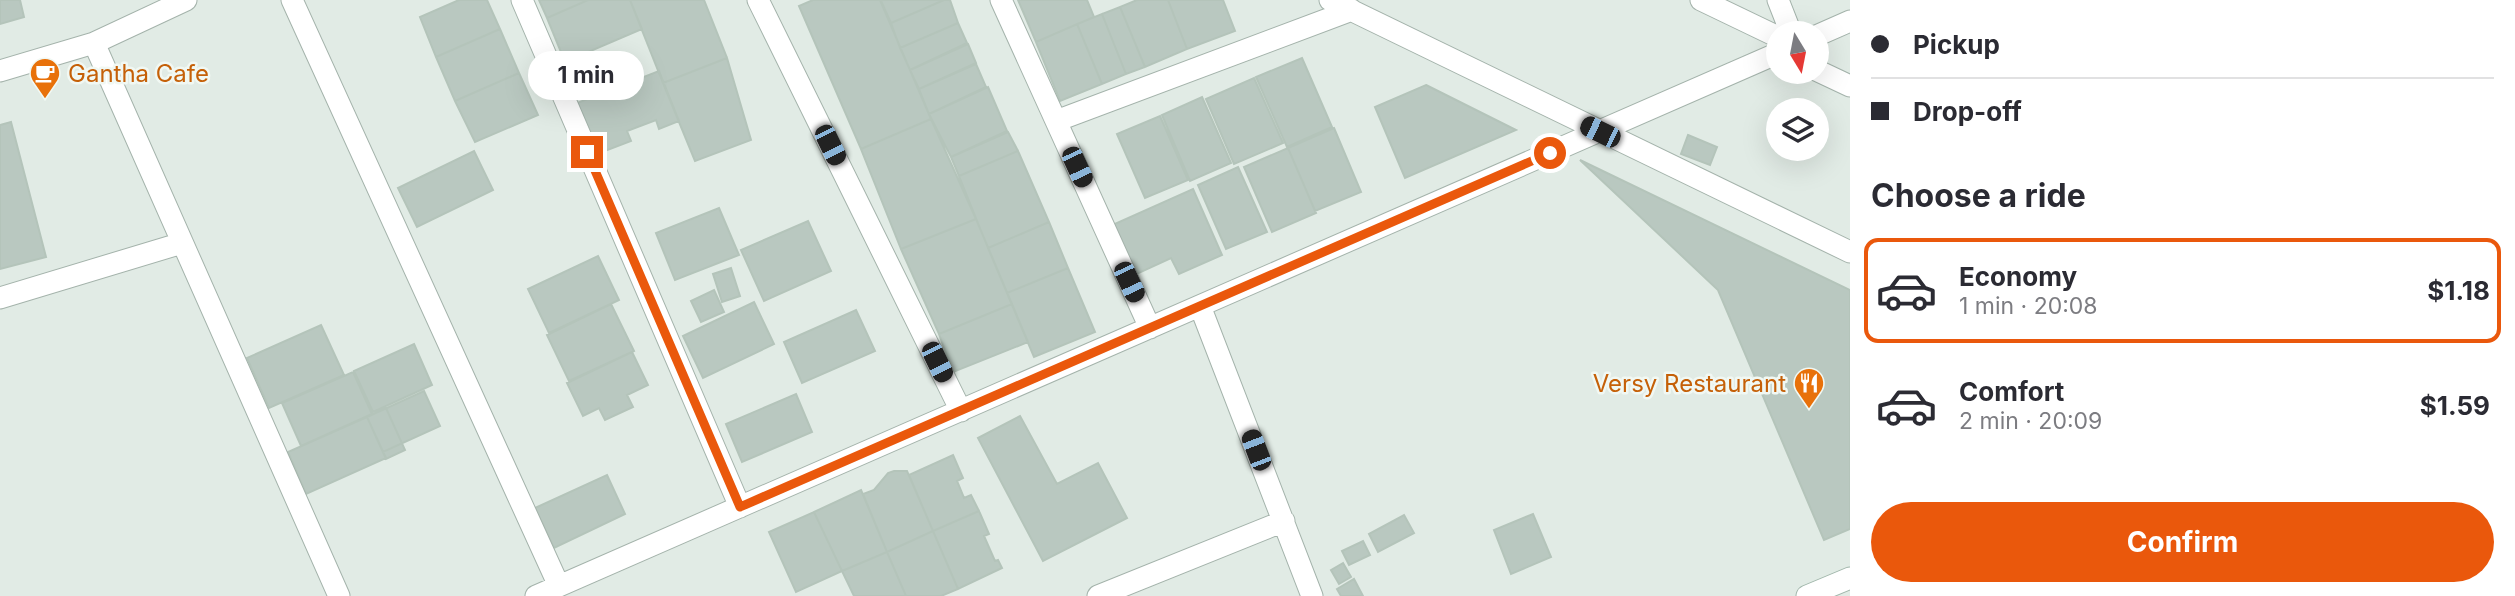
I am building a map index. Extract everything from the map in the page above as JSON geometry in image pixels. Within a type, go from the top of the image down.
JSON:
[{"type":"street","points":[[0,71],[94,43],[186,0]]},
{"type":"street","points":[[292,0],[559,586]]},
{"type":"street","points":[[522,0],[740,507]]},
{"type":"street","points":[[758,0],[961,411]]},
{"type":"street","points":[[1000,0],[1150,328]]},
{"type":"street","points":[[1330,0],[1850,252]]},
{"type":"street","points":[[1702,0],[1766,31]]},
{"type":"street","points":[[1778,0],[1786,21]]},
{"type":"street","points":[[1056,121],[1352,10]]},
{"type":"street","points":[[1829,30],[1850,21]]},
{"type":"street","points":[[94,43],[339,596]]},
{"type":"street","points":[[536,596],[1766,58]]},
{"type":"street","points":[[1829,76],[1850,86]]},
{"type":"street","points":[[0,298],[182,243]]},
{"type":"street","points":[[1200,306],[1312,596]]},
{"type":"street","points":[[1098,596],[1284,521]]},
{"type":"street","points":[[1807,596],[1850,578]]},
{"type":"building","points":[[0,0],[20,0],[24,17],[0,24]]},
{"type":"building","points":[[459,0],[487,0],[500,29],[436,57],[420,17]]},
{"type":"building","points":[[539,0],[588,0],[547,18]]},
{"type":"building","points":[[588,0],[630,0],[642,29],[565,62],[547,18]]},
{"type":"building","points":[[630,0],[704,0],[727,58],[663,83]]},
{"type":"building","points":[[813,0],[880,0],[931,119],[861,149],[799,6]]},
{"type":"building","points":[[944,0],[891,23],[881,1]]},
{"type":"building","points":[[944,0],[950,0],[958,23],[900,48],[891,23]]},
{"type":"building","points":[[1018,0],[1087,0],[1094,17],[1036,42]]},
{"type":"building","points":[[1137,0],[1168,0],[1187,49],[1145,67],[1120,7]]},
{"type":"building","points":[[1168,0],[1223,0],[1235,31],[1187,49]]},
{"type":"building","points":[[1120,7],[1145,67],[1126,74],[1102,14]]},
{"type":"building","points":[[1102,14],[1126,74],[1102,84],[1077,24]]},
{"type":"building","points":[[958,23],[967,43],[910,70],[900,48]]},
{"type":"building","points":[[1077,24],[1102,84],[1060,101],[1036,42]]},
{"type":"building","points":[[500,29],[519,73],[455,101],[436,57]]},
{"type":"building","points":[[968,44],[976,63],[919,89],[910,70]]},
{"type":"building","points":[[727,58],[751,140],[695,161],[663,83]]},
{"type":"building","points":[[1302,58],[1332,127],[1287,147],[1256,77]]},
{"type":"building","points":[[976,64],[986,87],[929,114],[919,89]]},
{"type":"building","points":[[659,71],[679,121],[659,129],[656,120],[627,131],[631,141],[597,154],[577,103]]},
{"type":"building","points":[[519,73],[538,115],[475,142],[455,101]]},
{"type":"building","points":[[1254,78],[1283,143],[1234,164],[1206,99]]},
{"type":"building","points":[[1426,85],[1516,130],[1405,178],[1375,107]]},
{"type":"building","points":[[988,87],[1007,131],[951,157],[929,114]]},
{"type":"building","points":[[1202,97],[1231,163],[1190,181],[1162,115]]},
{"type":"building","points":[[1160,116],[1188,180],[1145,198],[1117,134]]},
{"type":"building","points":[[931,119],[976,219],[901,249],[861,149]]},
{"type":"building","points":[[11,122],[46,257],[0,269],[0,125]]},
{"type":"building","points":[[1334,128],[1361,192],[1315,211],[1288,148]]},
{"type":"building","points":[[1008,132],[1018,151],[959,176],[951,157]]},
{"type":"building","points":[[1688,135],[1717,147],[1710,165],[1681,154]]},
{"type":"building","points":[[1288,148],[1316,213],[1272,232],[1244,167]]},
{"type":"building","points":[[474,151],[493,190],[417,227],[398,188]]},
{"type":"building","points":[[1018,151],[1049,222],[988,248],[959,176]]},
{"type":"building","name":"Versy Restaurant","points":[[1580,160],[1850,290],[1850,529],[1824,540],[1718,290]]},
{"type":"building","points":[[1238,167],[1267,232],[1226,249],[1198,185]]},
{"type":"building","points":[[1193,189],[1222,255],[1179,274],[1171,258],[1130,277],[1108,227]]},
{"type":"building","points":[[719,208],[739,255],[675,280],[656,233]]},
{"type":"building","points":[[976,219],[1012,304],[939,334],[901,249]]},
{"type":"building","points":[[808,221],[831,271],[764,301],[741,250]]},
{"type":"building","points":[[1049,222],[1068,268],[1007,293],[988,248]]},
{"type":"building","points":[[598,256],[619,300],[549,333],[528,289]]},
{"type":"building","points":[[731,268],[740,296],[722,302],[713,274]]},
{"type":"building","points":[[1068,268],[1095,332],[1034,357],[1007,293]]},
{"type":"building","points":[[714,290],[724,312],[701,322],[691,301]]},
{"type":"building","points":[[754,302],[774,344],[703,378],[683,336]]},
{"type":"building","points":[[611,304],[634,351],[569,381],[547,335]]},
{"type":"building","points":[[1012,304],[1028,342],[953,372],[939,334]]},
{"type":"building","points":[[856,310],[875,351],[802,383],[784,342]]},
{"type":"building","points":[[321,325],[344,375],[269,408],[247,358]]},
{"type":"building","points":[[414,344],[432,385],[373,412],[354,371]]},
{"type":"building","points":[[632,352],[648,385],[627,395],[633,407],[605,420],[599,408],[583,416],[567,383]]},
{"type":"building","points":[[353,372],[372,414],[301,446],[282,403]]},
{"type":"building","points":[[424,391],[440,426],[383,452],[367,417]]},
{"type":"building","points":[[796,394],[812,432],[742,462],[726,424]]},
{"type":"building","points":[[386,408],[405,450],[386,459],[367,417]]},
{"type":"building","points":[[1020,416],[1057,484],[1098,463],[1127,518],[1043,561],[978,438]]},
{"type":"building","points":[[367,417],[386,458],[306,494],[288,452]]},
{"type":"building","points":[[953,455],[963,478],[957,481],[964,498],[971,495],[979,511],[933,531],[909,475]]},
{"type":"building","points":[[907,471],[933,531],[887,552],[863,494],[874,490],[888,473]]},
{"type":"building","points":[[607,475],[625,514],[554,548],[535,508]]},
{"type":"building","points":[[861,490],[887,552],[842,571],[814,512]]},
{"type":"building","points":[[979,511],[989,534],[984,536],[995,561],[998,560],[1002,568],[958,589],[933,531]]},
{"type":"building","points":[[814,512],[842,571],[796,592],[769,532]]},
{"type":"building","points":[[1533,514],[1551,557],[1511,574],[1494,530]]},
{"type":"building","points":[[1404,515],[1414,533],[1378,552],[1369,534]]},
{"type":"building","points":[[933,531],[958,589],[941,596],[906,596],[887,552]]},
{"type":"building","points":[[1363,541],[1370,555],[1349,565],[1342,551]]},
{"type":"building","points":[[887,552],[906,596],[854,596],[842,571]]},
{"type":"building","points":[[1343,563],[1351,577],[1339,584],[1331,570]]},
{"type":"building","points":[[1354,579],[1363,596],[1341,596],[1337,589]]},
{"type":"place","name":"Gantha Cafe","points":[[45,100]]},
{"type":"place","name":"Versy Restaurant","points":[[1809,410]]},
{"type":"route","points":[[587,152],[740,507],[1550,153]]}]
